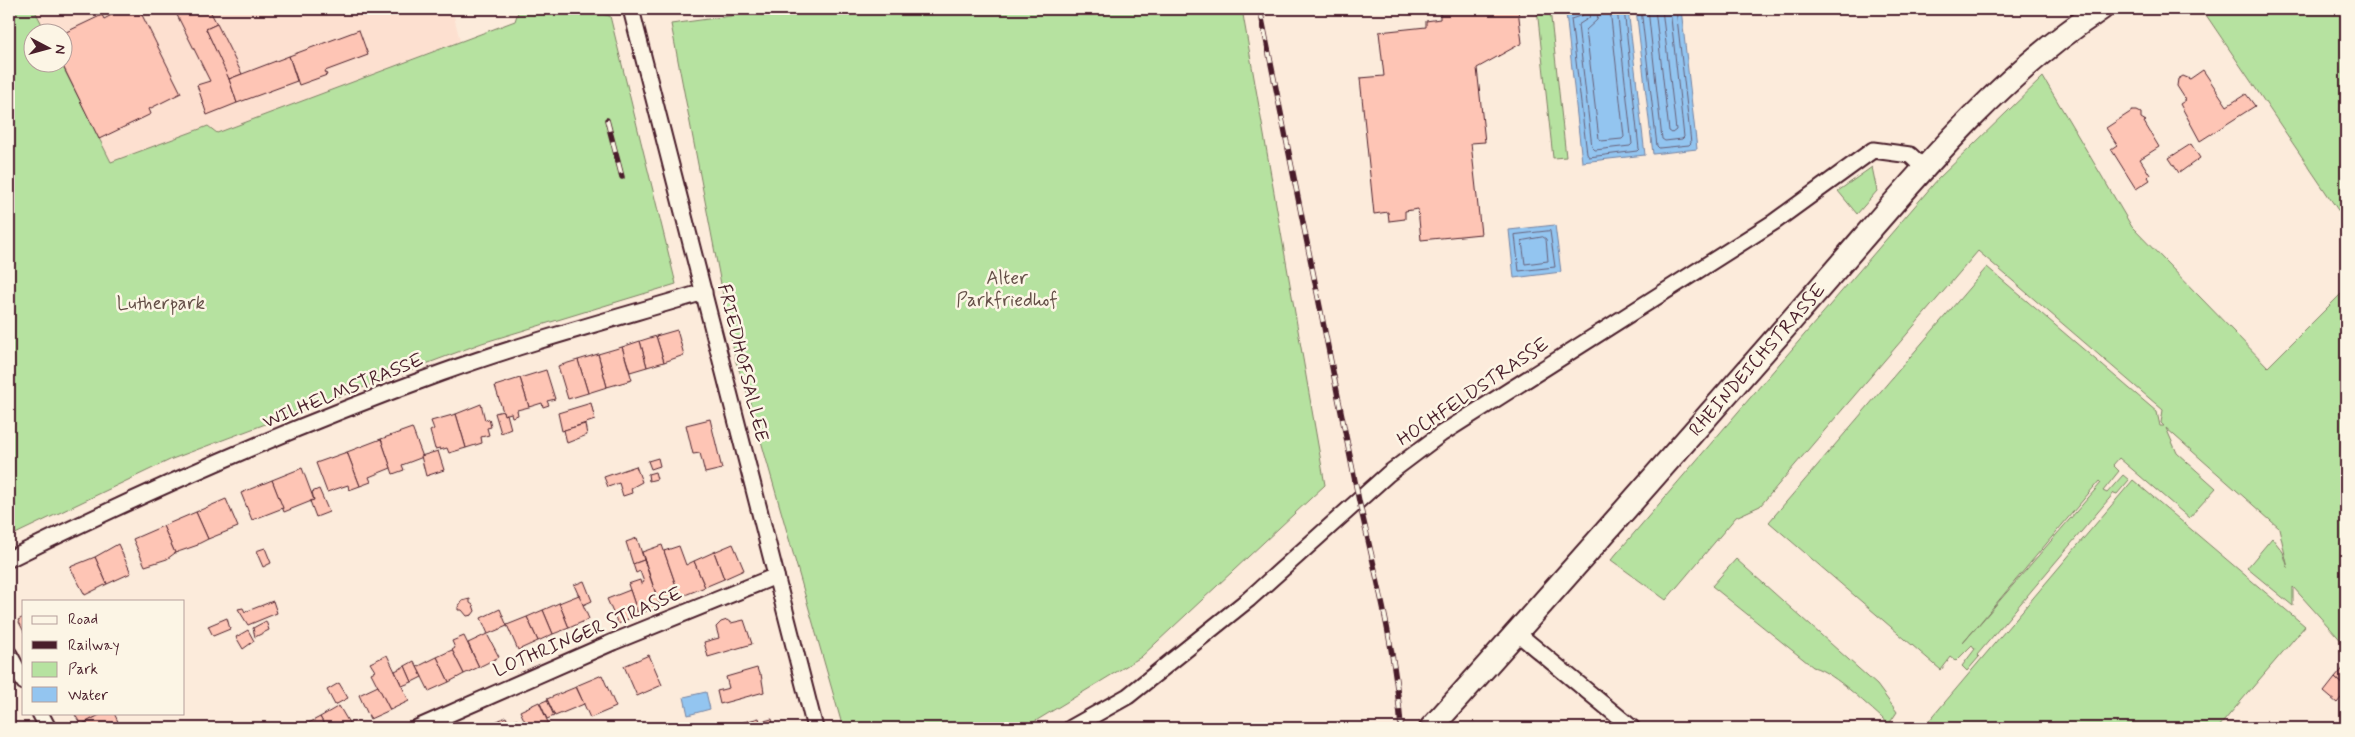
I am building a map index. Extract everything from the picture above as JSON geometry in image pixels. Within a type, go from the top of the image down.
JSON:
[{"type":"main road","name":"RHEINDEICHSTRASSE","points":[[1432,728],[1925,169],[1994,95],[2074,27],[2101,9]]},
{"type":"street","name":"FRIEDHOFSALLEE","points":[[631,9],[815,728]]},
{"type":"street","name":"HOCHFELDSTRASSE","points":[[1071,728],[1128,696],[1242,605],[1388,474],[1441,434],[1774,222],[1873,150],[1910,155],[1925,169]]},
{"type":"street","name":"WILHELMSTRASSE","points":[[9,559],[105,512],[354,406],[444,373],[704,292]]},
{"type":"street","name":"LOTHRINGER STRASSE","points":[[417,728],[613,642],[776,576]]},
{"type":"street","points":[[1517,633],[1632,728]]},
{"type":"street","points":[[9,654],[22,678]]},
{"type":"street","points":[[41,714],[48,728]]},
{"type":"shaded area","points":[[34,9],[452,9],[460,41],[217,133],[208,126],[111,163],[66,72],[72,72],[72,22],[41,22]]},
{"type":"green space","name":"Lutherpark","points":[[9,9],[34,9],[41,22],[22,22],[22,72],[66,72],[111,162],[208,126],[217,133],[515,21],[519,9],[575,9],[610,16],[676,284],[482,343],[172,459],[9,537]]},
{"type":"green space","name":"Alter Parkfriedhof","points":[[782,9],[1242,9],[1325,485],[1141,657],[1024,728],[843,728],[745,385],[736,362],[671,24]]},
{"type":"green space","points":[[1537,9],[1550,9],[1566,157],[1553,158]]},
{"type":"green space","points":[[2202,9],[2346,9],[2346,222]]},
{"type":"green space","points":[[2043,77],[2132,227],[2268,367],[2346,289],[2346,646],[2293,587],[2293,606],[2247,568],[2272,538],[2283,552],[2288,568],[2279,528],[2166,428],[2177,453],[2216,488],[2189,518],[2119,458],[2113,465],[2119,471],[2103,491],[2107,493],[2123,475],[2129,480],[2117,494],[2114,493],[1977,655],[1979,657],[1967,671],[1962,666],[1975,649],[1972,645],[1956,661],[1951,657],[1941,670],[1769,522],[1987,267],[2157,412],[2160,426],[2164,426],[2161,423],[2163,410],[1978,251],[1760,506],[1736,517],[1666,600],[1611,560],[1938,179]],"holes":[[[2099,481],[2101,483],[1963,643]]]},
{"type":"green space","points":[[1872,167],[1877,191],[1857,214],[1838,191]]},
{"type":"green space","points":[[2133,480],[2305,626],[2218,728],[1923,728]]},
{"type":"green space","points":[[1736,559],[1877,685],[1897,712],[1889,724],[1842,683],[1822,670],[1813,667],[1712,586]]},
{"type":"water","points":[[1601,9],[1628,9],[1645,155],[1582,162],[1566,13]]},
{"type":"water","points":[[1636,9],[1681,9],[1697,149],[1653,154]]},
{"type":"water","points":[[1555,225],[1561,272],[1514,278],[1509,230]]},
{"type":"water","points":[[706,692],[710,709],[688,715],[684,697]]},
{"type":"building","points":[[123,9],[139,9],[181,93],[149,109],[151,114],[99,139],[66,72],[72,72],[72,29],[102,15],[104,19]]},
{"type":"building","points":[[174,9],[209,9],[217,24],[206,29],[227,73],[237,103],[207,115],[197,85],[210,81]]},
{"type":"building","points":[[1453,9],[1518,9],[1522,43],[1477,68],[1485,142],[1471,143],[1481,234],[1421,240],[1418,209],[1405,211],[1405,219],[1389,221],[1388,212],[1374,214],[1360,78],[1384,76],[1379,32],[1426,27],[1426,21],[1440,19],[1440,13],[1453,11]]},
{"type":"building","points":[[217,24],[242,74],[229,79],[206,29]]},
{"type":"building","points":[[359,30],[368,55],[325,71],[327,75],[299,85],[289,56]]},
{"type":"building","points":[[289,56],[297,81],[237,103],[229,79]]},
{"type":"building","points":[[2203,70],[2227,106],[2246,94],[2255,106],[2200,141],[2180,104],[2186,100],[2177,86],[2178,79],[2183,76],[2190,79]]},
{"type":"building","points":[[2132,111],[2141,113],[2141,118],[2146,121],[2144,122],[2159,147],[2140,159],[2150,175],[2148,177],[2150,180],[2136,189],[2111,149],[2117,145],[2106,128]]},
{"type":"building","points":[[2191,144],[2200,158],[2179,173],[2169,158]]},
{"type":"building","points":[[677,330],[684,355],[664,362],[656,336]]},
{"type":"building","points":[[656,336],[664,362],[647,367],[640,341]]},
{"type":"building","points":[[640,341],[647,367],[630,372],[622,347]]},
{"type":"building","points":[[622,347],[632,380],[607,387],[598,354]]},
{"type":"building","points":[[598,354],[607,387],[588,393],[578,360]]},
{"type":"building","points":[[578,360],[588,393],[568,399],[558,366]]},
{"type":"building","points":[[546,370],[555,399],[547,401],[549,405],[543,407],[542,403],[529,407],[520,378]]},
{"type":"building","points":[[520,378],[529,407],[517,410],[518,415],[512,417],[511,413],[504,415],[495,386]]},
{"type":"building","points":[[591,403],[595,420],[562,431],[558,413]]},
{"type":"building","points":[[481,404],[485,420],[489,419],[491,427],[487,428],[489,435],[481,437],[482,443],[466,448],[456,414]]},
{"type":"building","points":[[503,411],[504,415],[507,414],[511,429],[501,433],[495,413]]},
{"type":"building","points":[[456,414],[466,448],[449,453],[447,448],[435,449],[430,431],[434,429],[431,421]]},
{"type":"building","points":[[710,419],[722,469],[705,473],[700,453],[693,454],[686,425]]},
{"type":"building","points":[[585,424],[587,435],[567,443],[564,430]]},
{"type":"building","points":[[412,428],[423,457],[402,465],[404,470],[393,474],[381,439]]},
{"type":"building","points":[[381,439],[391,468],[369,477],[371,482],[360,486],[347,452]]},
{"type":"building","points":[[438,451],[444,470],[426,476],[421,456]]},
{"type":"building","points":[[347,452],[360,486],[349,490],[348,485],[327,492],[316,463]]},
{"type":"building","points":[[658,458],[660,466],[651,469],[648,461]]},
{"type":"building","points":[[636,466],[642,482],[631,488],[632,493],[623,496],[619,483],[608,487],[604,477]]},
{"type":"building","points":[[302,468],[314,500],[284,512],[272,480]]},
{"type":"building","points":[[655,472],[657,479],[649,481],[648,474]]},
{"type":"building","points":[[272,480],[283,508],[252,520],[241,493]]},
{"type":"building","points":[[319,489],[329,512],[316,517],[310,501],[314,500],[312,492]]},
{"type":"building","points":[[226,499],[238,527],[208,539],[196,512]]},
{"type":"building","points":[[196,512],[208,539],[198,545],[175,553],[163,526]]},
{"type":"building","points":[[163,526],[175,553],[167,559],[145,566],[133,539]]},
{"type":"building","points":[[637,538],[644,560],[633,564],[626,542]]},
{"type":"building","points":[[118,544],[131,573],[107,584],[95,557]]},
{"type":"building","points":[[733,544],[744,570],[724,579],[714,552]]},
{"type":"building","points":[[662,545],[680,597],[660,606],[642,552]]},
{"type":"building","points":[[679,546],[686,565],[694,561],[705,587],[680,597],[664,551]]},
{"type":"building","points":[[265,548],[271,563],[263,567],[256,551]]},
{"type":"building","points":[[714,552],[724,579],[705,587],[694,561]]},
{"type":"building","points":[[95,557],[107,584],[85,595],[70,567]]},
{"type":"building","points":[[644,560],[660,606],[638,614],[628,584],[640,580],[641,584],[644,582],[640,571],[636,573],[633,564]]},
{"type":"building","points":[[584,581],[592,601],[583,605],[574,585]]},
{"type":"building","points":[[630,590],[638,614],[618,624],[607,599]]},
{"type":"building","points":[[579,595],[589,619],[569,628],[559,603]]},
{"type":"building","points":[[470,599],[470,603],[475,611],[472,615],[467,616],[462,610],[458,610],[458,607],[462,601]]},
{"type":"building","points":[[273,601],[277,613],[248,625],[238,609],[243,608],[245,612]]},
{"type":"building","points":[[559,603],[569,628],[553,634],[543,610]]},
{"type":"building","points":[[500,609],[507,626],[488,634],[481,618]]},
{"type":"building","points":[[543,610],[553,634],[538,641],[527,617]]},
{"type":"building","points":[[527,617],[538,641],[518,650],[507,625]]},
{"type":"building","points":[[22,618],[22,628],[18,620]]},
{"type":"building","points":[[227,618],[230,629],[213,636],[208,626]]},
{"type":"building","points":[[727,620],[731,623],[744,620],[752,644],[708,657],[704,642],[719,638],[716,627],[721,622]]},
{"type":"building","points":[[266,621],[269,630],[255,637],[253,628]]},
{"type":"building","points":[[248,630],[254,641],[243,649],[236,637]]},
{"type":"building","points":[[487,634],[499,657],[479,667],[468,643]]},
{"type":"building","points":[[464,636],[479,667],[464,674],[452,650],[455,648],[452,641]]},
{"type":"building","points":[[452,650],[464,674],[449,682],[437,657]]},
{"type":"building","points":[[387,655],[409,701],[390,710],[371,673],[375,671],[370,663]]},
{"type":"building","points":[[649,655],[662,685],[637,696],[624,666]]},
{"type":"building","points":[[437,657],[449,682],[429,691],[417,667]]},
{"type":"building","points":[[414,661],[422,677],[412,682],[405,666]]},
{"type":"building","points":[[2346,665],[2346,688],[2335,678]]},
{"type":"building","points":[[405,666],[412,682],[402,686],[395,671]]},
{"type":"building","points":[[757,668],[759,674],[761,674],[764,692],[720,704],[717,691],[729,688],[726,677]]},
{"type":"building","points":[[602,675],[616,707],[590,718],[576,686]]},
{"type":"building","points":[[2335,678],[2346,688],[2346,692],[2337,703],[2324,692]]},
{"type":"building","points":[[339,683],[348,698],[335,705],[327,690]]},
{"type":"building","points":[[378,686],[390,710],[370,719],[359,695]]},
{"type":"building","points":[[576,687],[584,704],[555,716],[547,699]]},
{"type":"building","points":[[547,700],[554,716],[547,719],[540,703]]},
{"type":"building","points":[[539,702],[550,727],[528,728],[520,711]]},
{"type":"building","points":[[339,706],[352,728],[326,728],[320,717]]},
{"type":"building","points":[[75,714],[101,714],[81,725]]},
{"type":"building","points":[[101,714],[114,714],[120,726],[116,728],[82,728],[81,725]]},
{"type":"building","points":[[320,717],[326,728],[307,728],[305,725]]},
{"type":"building","points":[[506,717],[511,728],[482,728]]},
{"type":"building","points":[[759,718],[760,722],[772,719],[774,728],[722,728]]},
{"type":"building","points":[[516,719],[521,728],[511,728],[508,723]]},
{"type":"railway","points":[[1260,9],[1359,501],[1384,614],[1395,672],[1401,728]]},
{"type":"railway","points":[[607,120],[622,177]]}]
